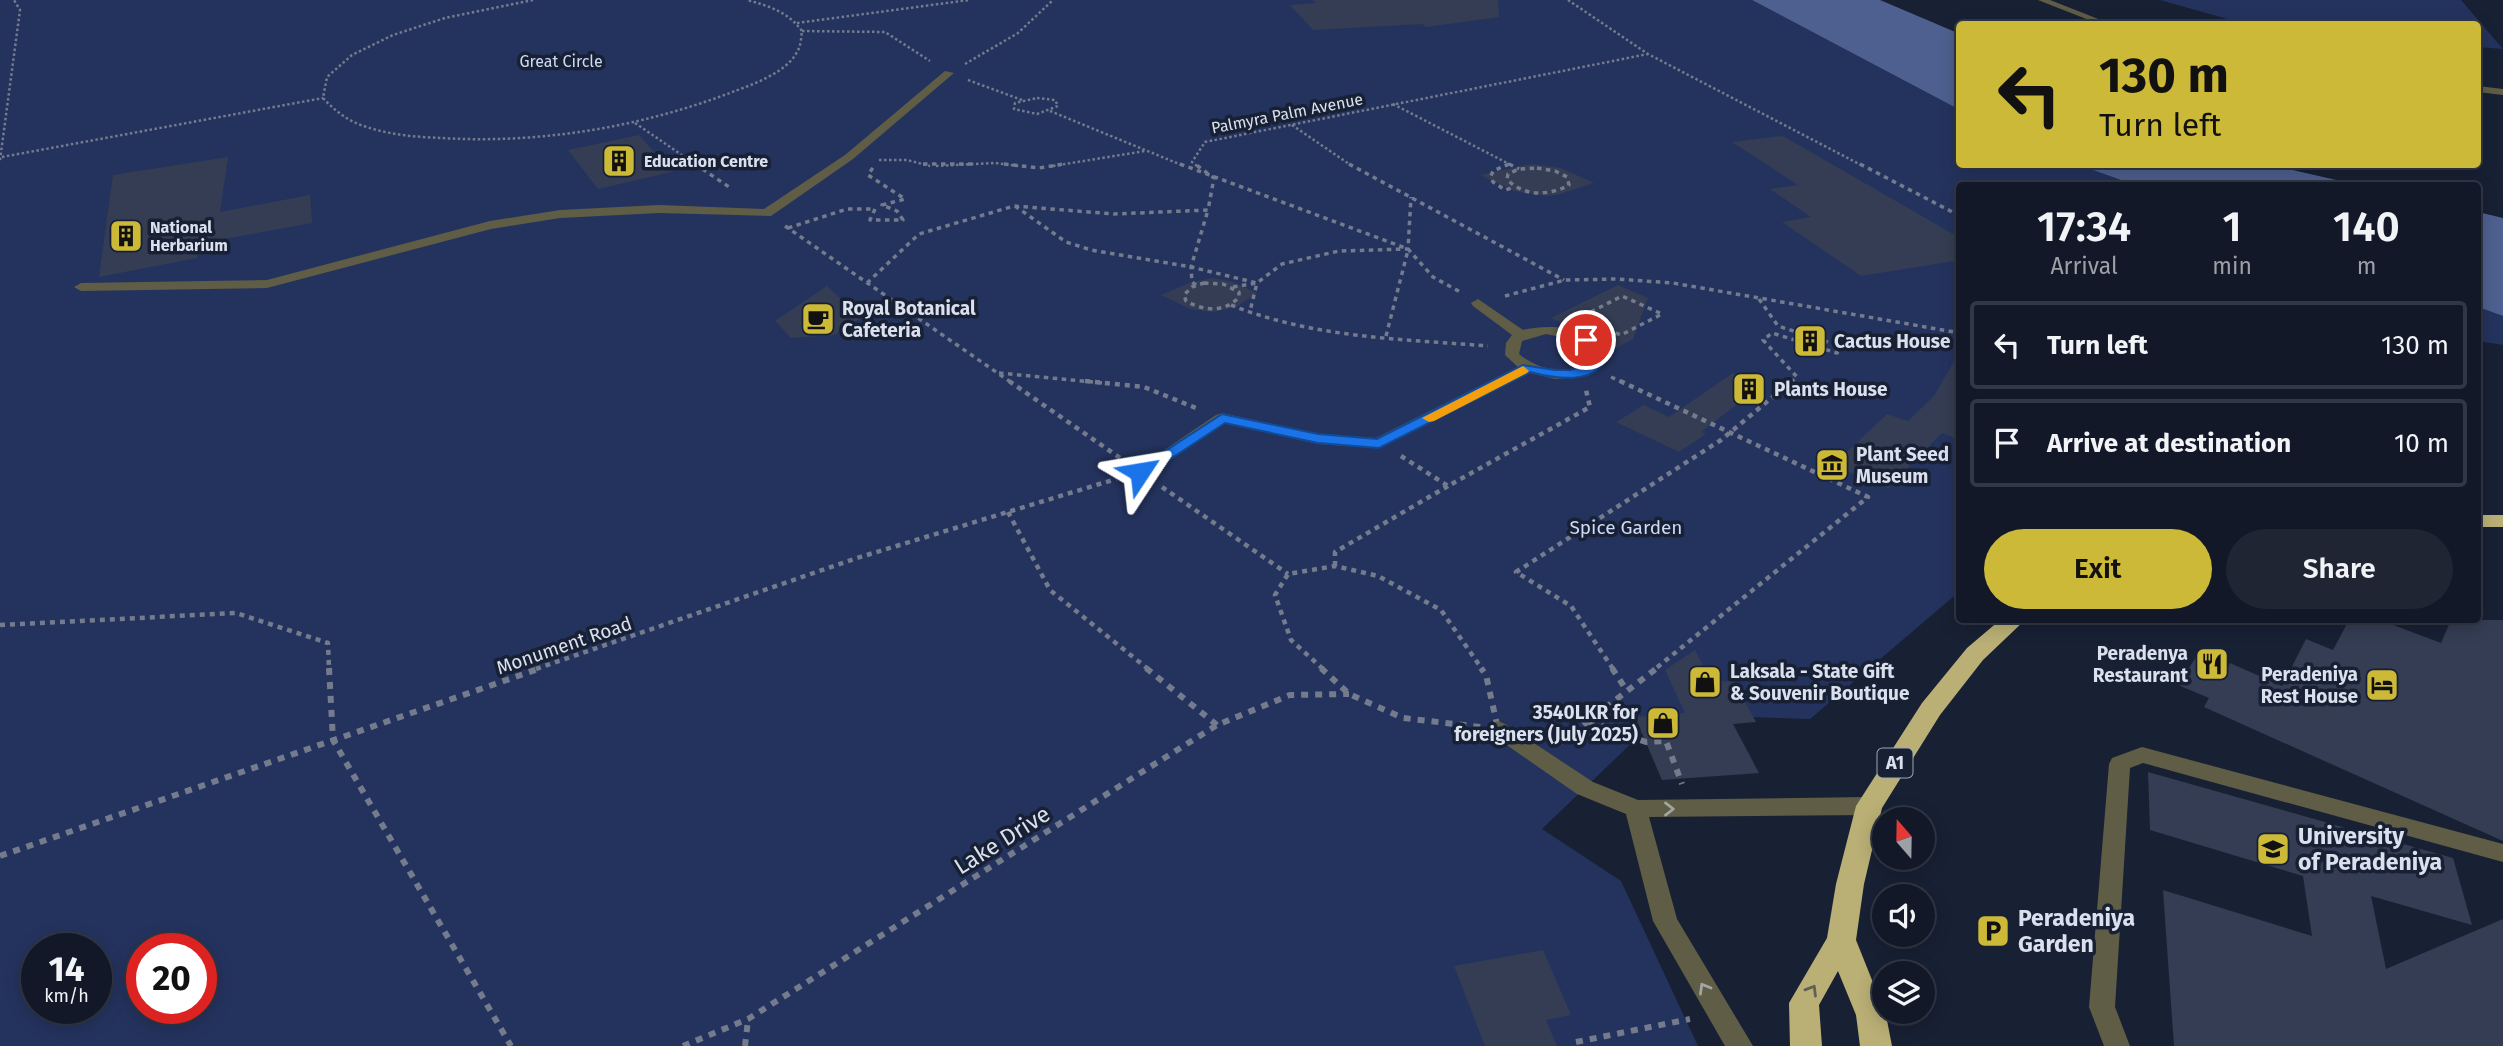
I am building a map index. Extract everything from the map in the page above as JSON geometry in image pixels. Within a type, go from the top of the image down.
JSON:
[{"type":"highway","points":[[2481,521],[2503,521]]},
{"type":"highway","name":"A1","points":[[1806,1046],[1804,1003],[1841,940],[1850,884],[1869,806],[1931,709],[1975,654],[2011,623]]},
{"type":"highway","points":[[1841,940],[1871,1015],[1876,1046]]},
{"type":"lane","points":[[2042,0],[2060,4],[2099,21]]},
{"type":"lane","points":[[81,287],[267,284],[490,225],[560,214],[659,209],[766,213],[849,157],[950,73]]},
{"type":"lane","points":[[2481,89],[2503,92]]},
{"type":"lane","points":[[1478,303],[1521,335]]},
{"type":"lane","points":[[1546,330],[1581,337],[1600,354],[1598,361],[1587,370],[1555,374],[1528,368],[1511,355],[1513,341],[1521,335],[1546,330]]},
{"type":"lane","points":[[1140,472],[1222,418],[1318,439],[1379,443],[1528,368]]},
{"type":"lane","points":[[1498,729],[1585,788],[1636,809],[1869,806]]},
{"type":"lane","points":[[2117,1046],[2102,1007],[2120,764],[2142,755],[2503,853]]},
{"type":"lane","points":[[1636,809],[1665,921],[1740,1046]]},
{"type":"path","points":[[14,0],[20,10],[1,159],[323,98]]},
{"type":"path","points":[[498,0],[504,4]]},
{"type":"path","points":[[323,98],[327,77],[352,55],[393,35],[445,18],[533,0]]},
{"type":"path","points":[[323,98],[339,116],[362,125],[427,137],[528,136],[635,122],[711,102],[767,78],[797,53],[802,31],[797,23],[775,8],[747,0]]},
{"type":"path","points":[[797,23],[969,0]]},
{"type":"path","points":[[950,73],[1018,33],[1053,0]]},
{"type":"path","points":[[1568,0],[1648,54],[1956,214]]},
{"type":"path","points":[[802,31],[885,32],[950,73],[1022,100]]},
{"type":"path","name":"Palmyra Palm Avenue","points":[[1214,178],[1192,162],[1205,142],[1648,54]]},
{"type":"path","points":[[1037,97],[1055,100],[1058,106],[1050,111],[1027,114],[1014,109],[1015,103],[1022,100],[1037,97]]},
{"type":"path","points":[[1393,104],[1519,169]]},
{"type":"path","points":[[1050,111],[1214,178],[1408,250],[1433,276],[1478,303],[1565,280],[1617,279],[1673,283],[1956,332]]},
{"type":"path","points":[[635,122],[1288,574],[1335,566],[1378,576],[1441,610],[1486,675],[1498,729],[1403,718],[1349,694],[1291,640],[1275,595],[1288,574]]},
{"type":"path","points":[[1292,124],[1349,164],[1565,280]]},
{"type":"path","points":[[849,157],[907,160],[931,166],[995,163],[1039,168],[1147,151]]},
{"type":"path","points":[[788,228],[847,209],[875,209],[870,220],[903,220],[897,211],[882,205],[905,199],[868,175],[878,160]]},
{"type":"path","points":[[1509,164],[1493,171],[1491,176],[1493,182],[1505,190],[1515,187],[1549,192],[1564,189],[1570,181],[1561,173],[1549,169],[1519,169],[1508,174],[1507,179],[1515,187]]},
{"type":"path","points":[[1196,285],[1192,282],[1192,267],[1214,178]]},
{"type":"path","points":[[1387,336],[1408,250],[1411,197]]},
{"type":"path","points":[[867,283],[919,234],[1014,206],[1114,214],[1208,210]]},
{"type":"path","points":[[1014,206],[1066,242],[1118,257],[1192,267],[1257,283]]},
{"type":"path","points":[[1408,250],[1339,251],[1282,264],[1257,283],[1233,287],[1214,283],[1196,285],[1184,295],[1184,299],[1191,305],[1209,309],[1231,305],[1290,325],[1333,333],[1510,348]]},
{"type":"path","points":[[1250,312],[1257,283]]},
{"type":"path","points":[[1231,305],[1239,296],[1233,287]]},
{"type":"path","points":[[1622,296],[1662,314],[1621,335],[1607,329],[1581,337],[1596,324],[1581,317],[1622,296]]},
{"type":"path","points":[[1758,298],[1778,326],[1843,347],[1837,353],[1772,333]]},
{"type":"path","points":[[1627,691],[1571,606],[1516,572],[1721,440],[1797,377],[1763,340],[1778,326]]},
{"type":"path","points":[[1335,566],[1335,552],[1590,407],[1587,370],[1868,496],[1541,758]]},
{"type":"path","points":[[998,373],[1144,387],[1222,418]]},
{"type":"path","points":[[1379,443],[1448,486]]},
{"type":"path","name":"Monument Road","points":[[0,856],[857,558],[1140,472]]},
{"type":"path","points":[[1008,512],[1050,590],[1217,725]]},
{"type":"path","points":[[0,625],[236,613],[328,643],[333,740],[511,1046]]},
{"type":"path","name":"Lake Drive","points":[[683,1046],[748,1019],[1217,725],[1290,695],[1349,694]]},
{"type":"path","points":[[1588,721],[1646,742],[1666,741],[1681,779],[1688,809]]},
{"type":"path","points":[[1576,1042],[1718,1013]]},
{"type":"path","points":[[745,1046],[748,1019]]},
{"type":"green space","points":[[0,0],[1752,0],[1956,108],[1956,168],[2087,168],[2127,182],[1956,182],[1956,594],[1810,719],[1662,714],[1542,829],[1621,881],[1698,1046],[0,1046]]},
{"type":"green space","points":[[2160,0],[2461,0],[2479,21],[2234,21]]},
{"type":"green space","points":[[2481,23],[2503,49],[2481,47]]},
{"type":"green space","points":[[2481,308],[2503,316],[2503,345],[2481,341]]},
{"type":"shaded area","points":[[1752,0],[1880,0],[1956,32],[1956,108]]},
{"type":"shaded area","points":[[2087,168],[2284,168],[2345,182],[2127,182]]},
{"type":"shaded area","points":[[2481,213],[2503,218],[2503,316],[2481,308]]},
{"type":"building","points":[[1313,0],[1498,0],[1499,17],[1426,27],[1422,24],[1313,30],[1290,5],[1316,3]]},
{"type":"building","name":"Education Centre","points":[[639,135],[672,172],[598,189],[568,150]]},
{"type":"building","points":[[1783,136],[1956,236],[1956,261],[1861,276],[1782,222],[1811,217],[1770,189],[1798,185],[1732,142]]},
{"type":"building","points":[[228,157],[220,212],[310,195],[312,223],[197,244],[197,258],[99,277],[113,175]]},
{"type":"building","points":[[1531,164],[1561,168],[1594,183],[1548,196],[1514,191],[1480,175]]},
{"type":"building","points":[[1213,278],[1233,282],[1257,293],[1236,307],[1213,312],[1190,309],[1161,295],[1192,282]]},
{"type":"building","points":[[1618,285],[1648,298],[1633,339],[1616,348],[1551,318]]},
{"type":"building","name":"Royal Botanical Cafeteria","points":[[827,286],[861,318],[834,335],[791,338],[775,321]]},
{"type":"building","points":[[1956,358],[1956,438],[1942,433],[1888,488],[1832,466],[1887,414],[1908,421],[1934,396]]},
{"type":"building","points":[[1733,373],[1762,385],[1701,432],[1706,434],[1679,452],[1616,422],[1644,405],[1669,417]]},
{"type":"building","points":[[2503,620],[2503,841],[2204,707],[2209,698],[2178,685],[2196,657],[2226,671],[2230,663],[2282,686],[2306,639],[2333,650],[2347,623],[2388,623],[2441,643],[2450,623]]},
{"type":"building","points":[[1695,650],[1712,682],[1734,681],[1756,722],[1733,724],[1759,773],[1662,780],[1635,717],[1685,713],[1665,670]]},
{"type":"building","points":[[2148,772],[2453,858],[2472,925],[2371,896],[2386,969],[2503,919],[2503,1046],[2174,1046],[2163,890],[2312,936],[2303,876],[2150,830]]},
{"type":"building","points":[[1543,950],[1571,1015],[1546,1020],[1557,1046],[1485,1046],[1454,966]]},
{"type":"slow traffic","points":[[1429,418],[1523,371]]},
{"type":"place","name":"Education Centre","points":[[619,161]]},
{"type":"place","name":"National Herbarium","points":[[126,236]]},
{"type":"place","name":"Royal Botanical Cafeteria","points":[[818,319]]},
{"type":"place","name":"Cactus House","points":[[1810,341]]},
{"type":"place","name":"Plants House","points":[[1749,389]]},
{"type":"place","name":"Plant Seed Museum","points":[[1832,465]]},
{"type":"place","name":"Peradenya Restaurant","points":[[2212,664]]},
{"type":"place","name":"Laksala - State Gift & Souvenir Boutique","points":[[1705,682]]},
{"type":"place","name":"Peradeniya Rest House","points":[[2382,685]]},
{"type":"place","name":"3540LKR for foreigners (July 2025)","points":[[1663,723]]},
{"type":"place","name":"University of Peradeniya","points":[[2273,849]]},
{"type":"place","name":"Peradeniya Garden","points":[[1993,931]]},
{"type":"route","points":[[1140,472],[1222,418],[1318,439],[1379,443],[1528,368],[1555,374],[1571,374],[1592,368],[1600,354],[1586,340]]},
{"type":"park label","name":"Great Circle","points":[[561,61]]},
{"type":"park label","name":"Spice Garden","points":[[1626,527]]}]
